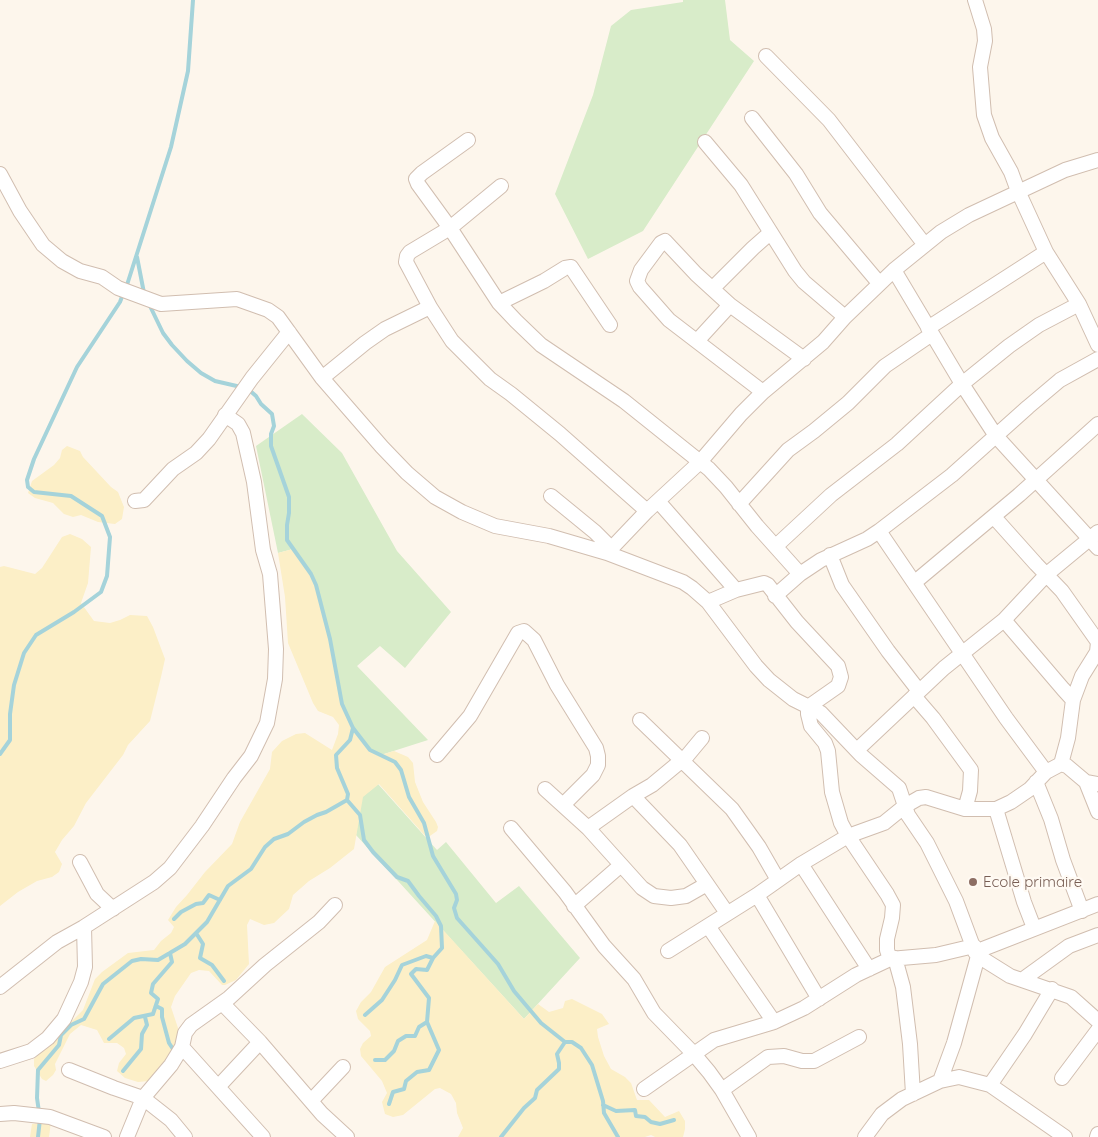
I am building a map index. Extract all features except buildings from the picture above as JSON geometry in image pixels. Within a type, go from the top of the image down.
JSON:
[{"type":"street","points":[[975,0],[984,29],[985,41],[980,67],[984,115],[992,138],[1011,172],[1046,252],[1079,304],[1097,339]]},
{"type":"street","points":[[766,56],[829,120],[925,245]]},
{"type":"street","points":[[752,118],[796,174],[820,213],[879,283]]},
{"type":"street","points":[[468,140],[416,179],[499,303],[541,345],[624,401],[700,462],[726,487],[800,574]]},
{"type":"street","points":[[705,142],[741,185],[799,277],[845,317]]},
{"type":"street","points":[[609,551],[700,462],[741,414],[763,392],[823,342],[879,283],[925,245],[969,214],[1065,170],[1098,160]]},
{"type":"street","points":[[0,174],[20,211],[43,245],[62,261],[80,271],[102,277],[118,288],[161,304],[237,299],[273,313],[278,317],[322,378],[394,460],[435,497],[462,512],[495,526],[549,536],[609,551],[683,582],[708,602],[745,652],[769,680],[792,699],[820,713],[875,768],[899,788],[908,815],[927,843],[956,901],[976,952],[1010,976],[1071,997],[1098,1021]]},
{"type":"street","points":[[501,186],[450,228],[410,252],[406,262],[430,307],[452,341],[473,363],[490,379],[560,434],[648,511]]},
{"type":"street","points":[[713,288],[752,248],[770,233]]},
{"type":"street","points":[[763,392],[669,320],[640,287],[636,281],[641,270],[649,256],[661,243],[665,241],[696,274],[730,305],[804,359]]},
{"type":"street","points":[[739,504],[788,450],[848,403],[885,366],[930,331],[1046,252]]},
{"type":"street","points":[[499,303],[544,281],[565,268],[571,267],[610,325]]},
{"type":"street","points":[[857,750],[917,693],[1004,620],[1047,574],[1095,540],[1035,481],[996,436],[962,384],[894,270]]},
{"type":"street","points":[[776,546],[831,495],[897,444],[962,384],[1009,346],[1030,331],[1079,304]]},
{"type":"street","points":[[697,342],[730,305]]},
{"type":"street","points":[[322,378],[365,342],[430,307]]},
{"type":"street","points":[[135,501],[144,500],[173,469],[196,453],[289,332]]},
{"type":"street","points":[[776,596],[800,574],[830,554],[867,539],[925,497],[1060,380],[1098,358]]},
{"type":"street","points":[[0,988],[57,942],[154,882],[177,860],[251,756],[267,723],[275,680],[276,649],[270,574],[262,550],[254,482],[243,433],[238,424],[225,415]]},
{"type":"street","points":[[915,582],[994,517],[1098,424]]},
{"type":"street","points":[[551,496],[595,532],[609,551]]},
{"type":"street","points":[[658,501],[736,590]]},
{"type":"street","points":[[994,517],[1062,591],[1098,642],[1097,652],[1082,676],[1073,700],[1068,738],[1061,764]]},
{"type":"street","points":[[879,531],[1006,718],[1046,772]]},
{"type":"street","points":[[830,554],[842,585],[970,770],[970,791],[965,809]]},
{"type":"street","points":[[708,602],[736,590],[764,583],[768,585],[797,622],[838,666],[842,677],[838,686],[808,707]]},
{"type":"street","points":[[1004,620],[1073,700]]},
{"type":"street","points":[[437,754],[470,716],[518,633],[524,632],[534,640],[557,685],[596,748],[598,756],[598,765],[594,775],[563,805]]},
{"type":"street","points":[[808,707],[811,726],[825,743],[828,751],[832,792],[841,823],[887,894],[892,905],[887,950],[893,959],[903,987],[910,1044],[913,1094]]},
{"type":"street","points":[[640,720],[732,809],[778,880]]},
{"type":"street","points":[[588,828],[632,796],[652,785],[691,752],[702,738]]},
{"type":"street","points":[[668,951],[757,895],[800,864],[848,836],[884,823],[918,798],[926,797],[965,809],[996,809],[1011,802],[1030,789],[1046,772],[1061,764],[1092,783],[1098,812]]},
{"type":"street","points":[[1036,782],[1051,819],[1063,860],[1082,911]]},
{"type":"street","points":[[545,789],[588,828],[642,888],[654,896],[671,898],[686,896],[708,884]]},
{"type":"street","points":[[632,796],[680,845],[727,913]]},
{"type":"street","points":[[996,809],[1024,902],[1034,928]]},
{"type":"street","points":[[511,828],[565,892],[604,946],[634,979],[654,1013],[693,1053],[722,1090],[749,1137]]},
{"type":"street","points":[[80,862],[96,894],[112,909]]},
{"type":"street","points":[[800,864],[869,969]]},
{"type":"street","points":[[574,906],[621,865]]},
{"type":"street","points":[[757,895],[819,999]]},
{"type":"street","points":[[644,1089],[714,1040],[774,1022],[819,999],[841,984],[869,969],[893,959],[976,952],[1098,904]]},
{"type":"street","points":[[127,1137],[143,1098],[172,1065],[182,1047],[185,1033],[191,1025],[222,1003],[265,965],[319,922],[335,905]]},
{"type":"street","points":[[708,926],[774,1022]]},
{"type":"street","points":[[0,1062],[31,1051],[48,1038],[64,1019],[81,982],[85,967],[84,927]]},
{"type":"street","points":[[1022,980],[1069,946],[1098,934]]},
{"type":"street","points":[[940,1081],[954,1043],[976,952]]},
{"type":"street","points":[[990,1085],[1025,1034],[1052,989]]},
{"type":"street","points":[[222,1003],[260,1042],[322,1114],[347,1137]]},
{"type":"street","points":[[1062,1078],[1098,1030]]},
{"type":"street","points":[[722,1090],[768,1057],[784,1056],[802,1061],[814,1061],[859,1038]]},
{"type":"street","points":[[218,1087],[260,1042]]},
{"type":"street","points":[[182,1047],[263,1137]]},
{"type":"street","points":[[311,1100],[343,1067]]},
{"type":"street","points":[[69,1070],[143,1098],[171,1120],[186,1137]]},
{"type":"street","points":[[865,1137],[882,1114],[902,1099],[940,1081],[959,1077],[990,1085],[1045,1131],[1065,1137]]},
{"type":"street","points":[[0,1114],[14,1112],[50,1117],[104,1137]]},
{"type":"green space","points":[[683,0],[725,0],[730,40],[754,61],[643,231],[588,259],[555,194],[593,95],[611,26],[631,10],[683,2]]},
{"type":"green space","points":[[302,414],[342,453],[397,551],[451,612],[405,668],[380,646],[357,666],[428,740],[381,755],[363,744],[342,704],[330,639],[311,574],[293,549],[278,553],[256,446]]},
{"type":"green space","points":[[378,784],[437,850],[446,842],[496,903],[519,886],[580,958],[524,1019],[356,835],[362,797]]},
{"type":"sand","points":[[67,446],[80,451],[83,457],[118,492],[124,507],[122,519],[115,524],[98,522],[81,515],[73,517],[64,514],[53,503],[35,498],[28,493],[32,481],[54,465],[60,458],[62,450]]},
{"type":"sand","points":[[70,534],[82,539],[91,547],[88,583],[81,603],[94,621],[110,623],[130,615],[147,616],[165,659],[150,721],[128,745],[123,755],[86,803],[74,826],[62,840],[55,852],[62,864],[59,872],[52,877],[37,881],[18,892],[0,906],[0,567],[4,566],[35,574],[42,568],[62,537]]},
{"type":"sand","points":[[293,549],[311,574],[316,585],[330,639],[342,704],[353,728],[370,750],[381,755],[394,751],[408,757],[413,763],[415,782],[423,802],[436,822],[437,831],[427,838],[379,784],[363,797],[354,849],[330,868],[309,881],[293,895],[289,909],[274,923],[264,925],[250,919],[247,925],[249,964],[236,980],[222,985],[209,971],[199,970],[191,973],[175,996],[171,1007],[184,1046],[149,1081],[138,1082],[125,1078],[117,1071],[119,1063],[126,1054],[124,1048],[117,1043],[104,1043],[97,1030],[81,1025],[70,1034],[55,1064],[56,1070],[46,1081],[42,1079],[34,1066],[34,1059],[83,1010],[95,979],[102,972],[128,953],[154,950],[171,933],[174,927],[168,920],[176,907],[205,872],[232,844],[240,822],[270,769],[272,752],[282,741],[296,734],[305,733],[332,750],[339,725],[333,717],[318,711],[313,703],[288,643],[285,597],[278,553]]},
{"type":"sand","points":[[435,921],[524,1019],[538,1004],[549,1012],[563,1008],[565,1001],[572,999],[602,1014],[609,1024],[597,1029],[598,1037],[604,1056],[611,1069],[631,1083],[637,1100],[649,1100],[665,1117],[679,1111],[685,1121],[683,1137],[655,1137],[651,1135],[645,1137],[458,1137],[463,1128],[457,1113],[456,1103],[451,1094],[440,1088],[435,1089],[403,1115],[393,1117],[385,1114],[382,1102],[387,1093],[382,1081],[361,1056],[360,1049],[363,1043],[371,1036],[370,1031],[358,1019],[356,1011],[361,1002],[371,992],[385,967],[427,940]]},
{"type":"sand","points":[[51,1122],[49,1137],[30,1137],[32,1124]]},
{"type":"waterway","points":[[126,288],[171,147],[188,71],[193,0]]},
{"type":"waterway","points":[[137,257],[144,293]]},
{"type":"waterway","points":[[0,754],[10,740],[10,714],[14,685],[24,653],[36,635],[74,612],[101,592],[107,576],[110,537],[102,516],[71,496],[34,492],[28,487],[27,480],[34,459],[77,367],[120,302],[123,294]]},
{"type":"waterway","points":[[149,304],[163,333],[187,361],[201,373],[215,381],[241,387]]},
{"type":"waterway","points":[[248,389],[272,414],[274,426],[271,434],[271,446],[289,497],[287,540],[311,574],[316,585],[330,639],[342,704],[353,728],[370,750],[395,762],[401,770],[409,797],[424,823],[433,856],[456,894],[457,900],[454,908],[457,918],[498,964],[514,991],[541,1023],[565,1042],[572,1042],[581,1048],[592,1065],[603,1101],[604,1113],[618,1137]]},
{"type":"waterway","points":[[39,1112],[37,1098],[38,1070],[59,1045],[61,1035],[71,1025],[84,1019],[103,984],[132,961],[141,959],[158,960],[185,944],[207,922],[228,886],[251,869],[265,847],[274,839],[288,834],[304,822],[347,800],[348,794],[337,768],[336,755],[350,740],[353,728]]},
{"type":"waterway","points":[[347,800],[360,815],[364,840],[397,877],[408,881],[436,916],[441,926],[442,948],[433,958],[427,970],[416,969],[411,974],[429,998],[427,1022],[439,1050],[429,1070],[417,1072],[406,1081],[404,1089],[393,1092],[389,1104]]},
{"type":"waterway","points":[[174,919],[181,912],[196,904],[203,903],[209,895],[220,900]]},
{"type":"waterway","points":[[196,933],[203,944],[200,958],[212,965],[224,981]]},
{"type":"waterway","points":[[109,1039],[134,1018],[153,1014],[158,999],[151,993],[153,984],[172,962],[170,953]]},
{"type":"waterway","points":[[365,1015],[382,1000],[402,965],[426,956],[433,958]]},
{"type":"waterway","points":[[156,1006],[162,1009],[162,1017],[169,1043],[175,1052]]},
{"type":"waterway","points":[[123,1071],[141,1049],[142,1034],[147,1025],[145,1017]]},
{"type":"waterway","points":[[375,1060],[385,1060],[394,1051],[398,1041],[406,1036],[415,1036],[419,1027],[427,1022]]},
{"type":"waterway","points":[[501,1137],[524,1108],[535,1098],[537,1090],[559,1069],[557,1054],[565,1042]]},
{"type":"waterway","points":[[603,1105],[616,1111],[635,1110],[636,1116],[645,1117],[651,1122],[660,1124],[674,1120]]},
{"type":"waterway","points":[[38,1137],[40,1119]]},
{"type":"place","name":"Ecole primaire","points":[[973,882]]}]
